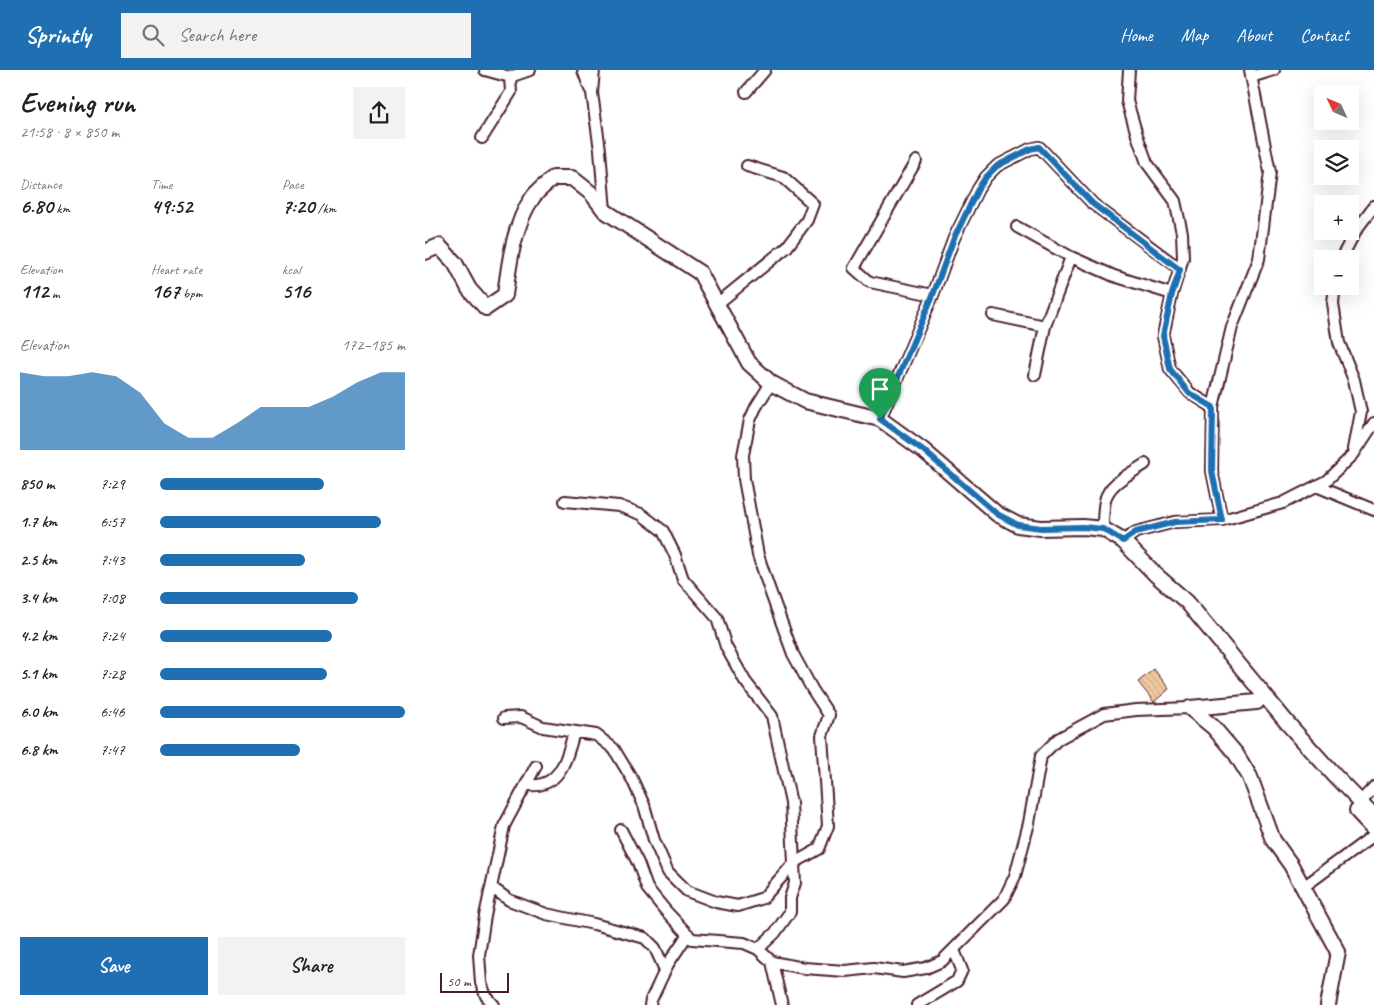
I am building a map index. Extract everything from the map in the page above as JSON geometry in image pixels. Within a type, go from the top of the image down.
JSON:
[{"type":"street","points":[[485,70],[510,76],[530,70]]},
{"type":"street","points":[[583,70],[591,93],[600,150],[605,211]]},
{"type":"street","points":[[591,93],[594,70]]},
{"type":"street","points":[[746,92],[765,70]]},
{"type":"street","points":[[1129,70],[1127,101],[1137,136],[1147,163],[1175,201],[1182,233],[1183,258],[1172,294],[1163,336],[1170,369],[1189,393],[1213,407]]},
{"type":"street","points":[[1222,520],[1212,471],[1213,407],[1232,327],[1259,259],[1270,172],[1251,73],[1274,70]]},
{"type":"street","points":[[482,138],[511,92],[510,76]]},
{"type":"street","points":[[880,419],[933,295],[954,238],[978,189],[997,166],[1030,149],[1039,147],[1093,204],[1180,270]]},
{"type":"street","points":[[916,161],[854,268],[870,282],[933,295]]},
{"type":"street","points":[[717,304],[787,247],[807,220],[813,204],[783,177],[747,166]]},
{"type":"street","points":[[425,252],[439,246],[455,263],[469,289],[486,308],[505,295],[511,254],[523,215],[533,196],[553,178],[572,178],[593,194],[605,211],[700,273],[749,364],[771,383],[805,401],[880,419],[923,450],[997,514],[1018,525],[1041,528],[1083,527],[1103,529],[1123,541],[1187,602],[1289,725],[1323,770],[1374,816]]},
{"type":"street","points":[[1346,250],[1356,230],[1374,206]]},
{"type":"street","points":[[1017,227],[1071,258],[1114,276],[1172,294]]},
{"type":"street","points":[[1035,375],[1045,326],[1071,258]]},
{"type":"street","points":[[1334,295],[1333,304],[1339,343],[1354,380],[1361,412],[1353,455]]},
{"type":"street","points":[[993,315],[1045,326]]},
{"type":"street","points":[[504,718],[521,717],[543,727],[596,735],[614,750],[636,788],[654,840],[668,872],[687,891],[716,902],[738,906],[763,898],[795,863],[819,848],[829,826],[822,736],[829,715],[793,654],[769,588],[758,556],[744,479],[743,454],[750,420],[771,383]]},
{"type":"street","points":[[1123,541],[1136,532],[1175,522],[1222,520],[1283,503],[1326,481],[1353,455],[1374,423]]},
{"type":"street","points":[[1103,529],[1104,501],[1112,486],[1145,464]]},
{"type":"street","points":[[1316,486],[1374,510]]},
{"type":"street","points":[[565,501],[619,506],[641,514],[663,531],[675,555],[683,579],[717,618],[726,647],[745,681],[772,716],[791,803],[795,883],[790,898],[790,912],[775,933],[758,949]]},
{"type":"street","points":[[1170,587],[1178,603],[1257,702],[1323,770],[1374,829]]},
{"type":"street","points":[[621,830],[638,863],[647,888],[692,939],[745,943],[758,949],[773,962],[821,969],[850,971],[874,968],[903,972],[926,968],[942,961],[1004,899],[1015,876],[1041,756],[1052,744],[1064,735],[1104,714],[1257,702]]},
{"type":"street","points":[[1190,708],[1213,727],[1236,754],[1250,777],[1273,840],[1291,865],[1339,952],[1328,1005]]},
{"type":"street","points":[[526,785],[541,785],[555,778],[567,756],[574,732]]},
{"type":"street","points":[[494,1005],[486,996],[481,983],[479,955],[504,826],[536,766]]},
{"type":"street","points":[[1360,802],[1374,787]]},
{"type":"street","points":[[1303,888],[1374,836]]},
{"type":"street","points":[[491,887],[509,900],[546,914],[645,938],[655,948],[665,970]]},
{"type":"street","points":[[650,1005],[665,970],[688,934]]},
{"type":"street","points":[[917,1005],[957,982],[962,970],[954,950]]},
{"type":"street","points":[[773,962],[782,1005]]},
{"type":"building","points":[[1154,669],[1169,689],[1154,702],[1138,682]]},
{"type":"route","points":[[1039,147],[1093,204],[1180,270],[1172,294],[1163,336],[1170,369],[1189,393],[1213,407],[1212,471],[1222,520],[1175,522],[1136,532],[1123,541],[1103,529],[1083,527],[1041,528],[1018,525],[997,514],[923,450],[880,419],[933,295],[954,238],[978,189],[997,166],[1030,149],[1039,147]]}]
